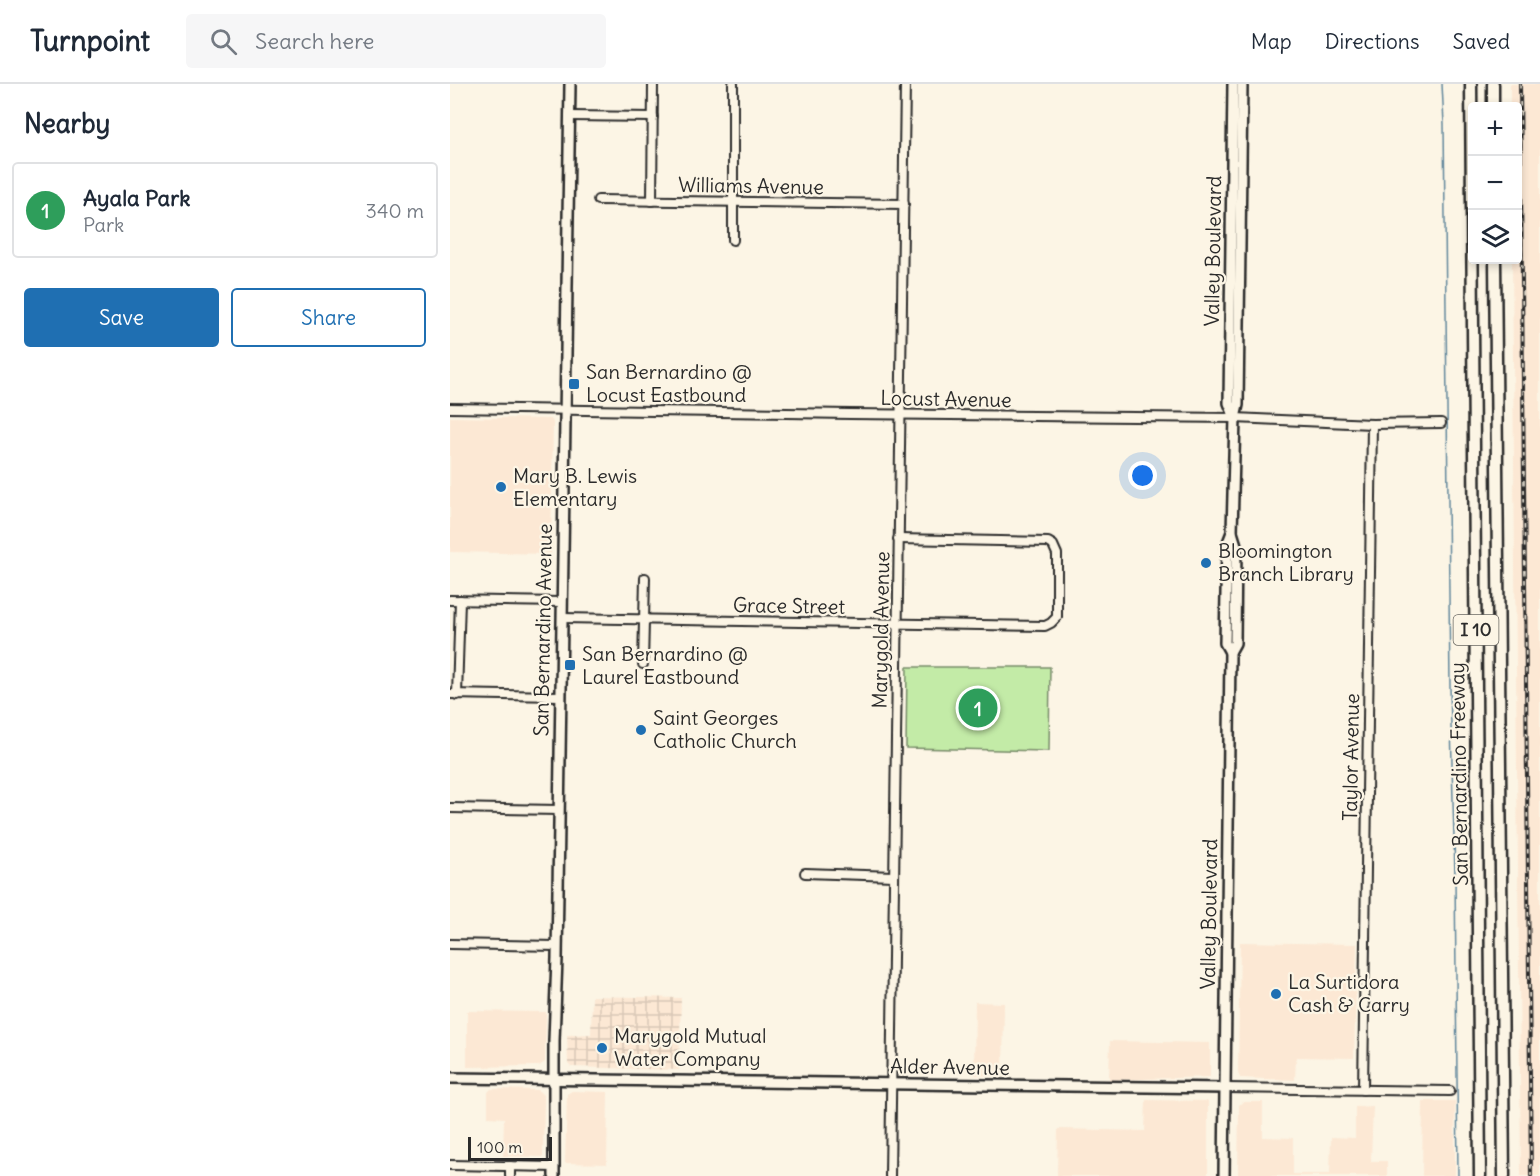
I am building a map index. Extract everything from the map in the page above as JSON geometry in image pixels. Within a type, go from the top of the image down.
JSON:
[{"type":"highway","name":"San Bernardino Freeway","points":[[1471,84],[1480,1176]]},
{"type":"highway","points":[[1493,84],[1493,102]]},
{"type":"highway","name":"San Bernardino Freeway","points":[[1494,264],[1504,1176]]},
{"type":"main road","name":"San Bernardino Avenue","points":[[554,1171],[570,84]]},
{"type":"main road","name":"Valley Boulevard","points":[[1233,84],[1229,403],[1235,418]]},
{"type":"main road","name":"Valley Boulevard","points":[[1224,1176],[1230,652],[1225,643],[1226,577],[1227,545],[1232,532],[1235,418],[1238,405],[1242,84]]},
{"type":"main road","name":"Alder Avenue","points":[[450,1078],[1226,1088]]},
{"type":"street","points":[[652,201],[653,84]]},
{"type":"street","points":[[733,240],[734,84]]},
{"type":"street","name":"Marygold Avenue","points":[[890,1176],[905,84]]},
{"type":"street","points":[[569,116],[653,117]]},
{"type":"street","name":"Williams Avenue","points":[[598,200],[904,204]]},
{"type":"street","name":"Locust Avenue","points":[[450,408],[1235,418],[1372,424],[1441,423]]},
{"type":"street","name":"Taylor Avenue","points":[[1364,1090],[1372,424]]},
{"type":"street","name":"Grace Street","points":[[562,618],[1045,626],[1057,617],[1057,554],[1053,545],[1048,542],[898,539]]},
{"type":"street","points":[[643,664],[645,579]]},
{"type":"street","points":[[450,600],[562,602]]},
{"type":"street","points":[[460,600],[453,695],[561,696]]},
{"type":"street","points":[[450,808],[559,810]]},
{"type":"street","points":[[805,873],[894,876]]},
{"type":"street","points":[[450,944],[557,946]]},
{"type":"street","name":"Alder Avenue","points":[[1226,1088],[1450,1091]]},
{"type":"street","points":[[450,1165],[510,1166],[554,1171]]},
{"type":"street","points":[[510,1166],[510,1176]]},
{"type":"shaded area","points":[[1510,84],[1540,84],[1540,1176],[1521,1176],[1512,264],[1522,264],[1522,102],[1510,102]]},
{"type":"shaded area","name":"Mary B. Lewis Elementary","points":[[450,417],[551,419],[553,422],[551,554],[450,552]]},
{"type":"shaded area","points":[[1240,942],[1357,944],[1354,1058],[1296,1057],[1295,1080],[1240,1078],[1238,1073]]},
{"type":"shaded area","points":[[592,996],[681,998],[679,1070],[571,1067],[568,1064],[567,1035],[591,1034]]},
{"type":"shaded area","points":[[975,1002],[1004,1003],[1003,1076],[974,1075]]},
{"type":"shaded area","points":[[467,1011],[546,1012],[545,1062],[539,1066],[467,1067]]},
{"type":"shaded area","points":[[1110,1041],[1210,1043],[1210,1077],[1109,1080]]},
{"type":"shaded area","points":[[491,1089],[538,1090],[544,1096],[543,1157],[503,1156],[504,1118],[488,1117],[488,1092]]},
{"type":"shaded area","points":[[572,1091],[608,1092],[607,1164],[565,1163],[567,1094]]},
{"type":"shaded area","points":[[1146,1100],[1208,1101],[1208,1176],[1057,1176],[1058,1129],[1145,1131]]},
{"type":"shaded area","points":[[1423,1101],[1455,1101],[1455,1176],[1422,1176]]},
{"type":"shaded area","points":[[1243,1102],[1263,1102],[1263,1137],[1293,1138],[1293,1174],[1330,1174],[1331,1137],[1355,1138],[1355,1107],[1373,1106],[1371,1161],[1387,1161],[1387,1176],[1238,1176],[1239,1105]]},
{"type":"green space","points":[[907,667],[1050,667],[1049,751],[906,748]]},
{"type":"waterway","points":[[1442,84],[1458,1176]]},
{"type":"railway","points":[[1520,84],[1531,1176]]},
{"type":"place","name":"San Bernardino @ Locust Eastbound","points":[[574,384]]},
{"type":"place","name":"Mary B. Lewis Elementary","points":[[501,487]]},
{"type":"place","name":"Bloomington Branch Library","points":[[1206,563]]},
{"type":"place","name":"San Bernardino @ Laurel Eastbound","points":[[570,665]]},
{"type":"place","name":"Ayala Park","points":[[978,708]]},
{"type":"place","name":"Saint Georges Catholic Church","points":[[641,730]]},
{"type":"place","name":"La Surtidora Cash & Carry","points":[[1276,994]]},
{"type":"place","name":"Marygold Mutual Water Company","points":[[602,1048]]}]
